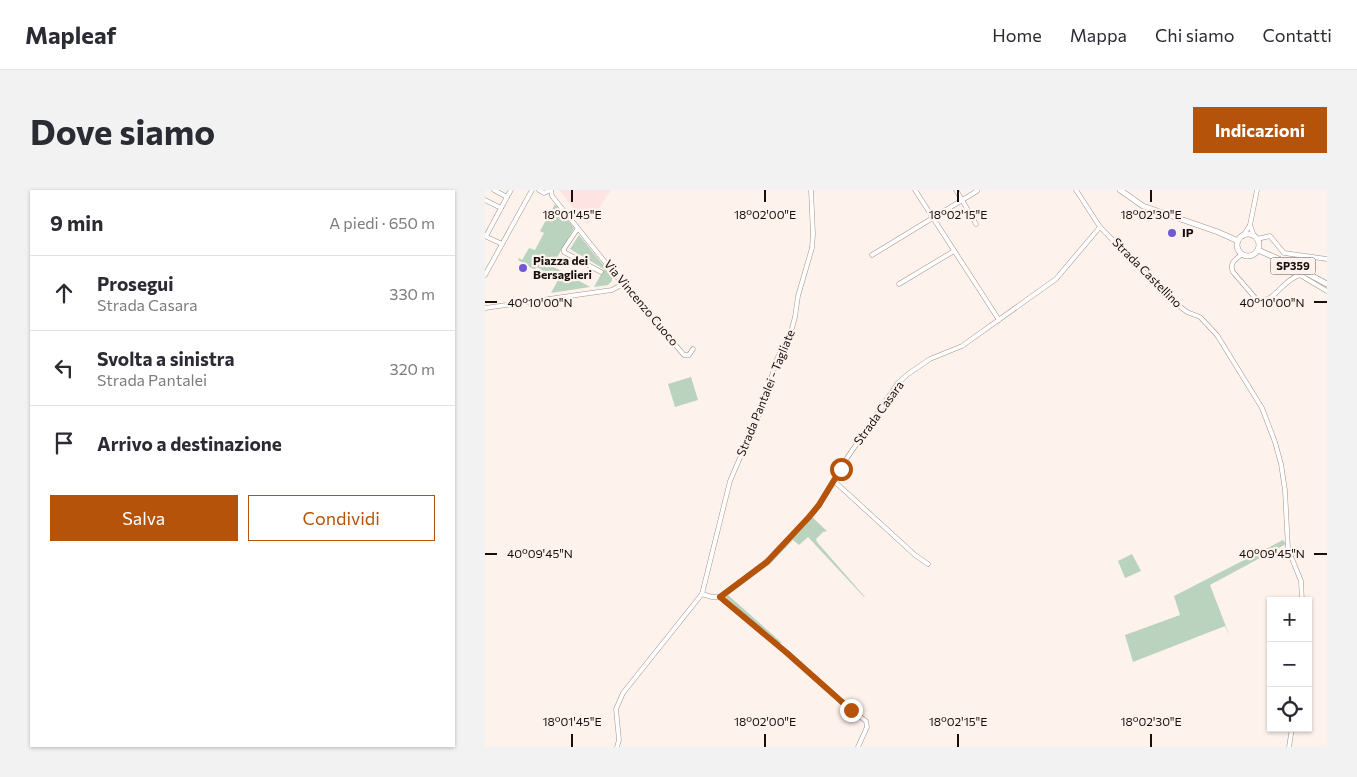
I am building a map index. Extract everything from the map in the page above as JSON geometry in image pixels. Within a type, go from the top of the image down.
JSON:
[{"type":"main road","points":[[1120,190],[1143,206],[1218,232],[1238,241]]},
{"type":"main road","points":[[1251,235],[1259,244],[1258,250],[1251,256],[1242,254],[1238,248],[1238,241],[1243,236],[1251,235]]},
{"type":"main road","name":"SP359","points":[[1258,250],[1327,284]]},
{"type":"street","points":[[494,190],[507,197]]},
{"type":"street","points":[[502,244],[485,236],[511,190]]},
{"type":"street","points":[[485,275],[531,190],[549,191]]},
{"type":"street","name":"Strada Pantalei - Tagliate","points":[[702,594],[731,481],[764,402],[777,360],[795,317],[798,296],[812,248],[811,190]]},
{"type":"street","points":[[915,190],[999,320]]},
{"type":"street","points":[[956,190],[977,224]]},
{"type":"street","name":"Strada Castellino","points":[[1076,190],[1100,227],[1170,299],[1187,312],[1200,317],[1217,334],[1262,408],[1281,464],[1285,490],[1288,549],[1301,582],[1302,597]]},
{"type":"street","points":[[1243,236],[1250,225],[1257,190]]},
{"type":"street","name":"Via Vincenzo Cuoco","points":[[549,191],[621,282],[684,355],[689,355],[693,349]]},
{"type":"street","points":[[872,256],[977,191]]},
{"type":"street","points":[[485,200],[501,208]]},
{"type":"street","points":[[1250,225],[1255,238],[1270,236],[1284,253],[1327,259]]},
{"type":"street","name":"Strada Casara","points":[[720,597],[767,562],[814,512],[847,458],[898,383],[921,365],[939,355],[962,346],[1056,279],[1100,227]]},
{"type":"street","points":[[579,228],[564,249],[564,252],[601,272]]},
{"type":"street","points":[[899,284],[954,251]]},
{"type":"street","points":[[1242,254],[1232,262],[1231,267],[1233,272],[1257,300],[1262,302],[1268,300],[1292,276],[1300,275],[1327,291]]},
{"type":"street","points":[[485,308],[612,290],[621,285],[621,282]]},
{"type":"street","points":[[834,481],[915,555],[928,564]]},
{"type":"street","points":[[617,747],[619,740],[615,709],[623,693],[702,594],[720,597],[865,721],[867,727],[858,747]]},
{"type":"street","points":[[1289,747],[1291,732]]},
{"type":"shaded area","points":[[559,190],[611,190],[588,224]]},
{"type":"green space","points":[[555,204],[574,228],[552,266],[590,287],[551,293],[558,280],[537,267],[535,270],[518,260],[519,258],[522,260],[529,248],[535,250],[544,233],[540,231]]},
{"type":"green space","points":[[579,235],[612,276],[612,281],[608,285],[594,287],[604,269],[570,249]]},
{"type":"green space","points":[[691,377],[698,400],[675,407],[668,384]]},
{"type":"green space","points":[[812,517],[827,531],[823,532],[816,539],[817,542],[865,597],[808,537],[799,545],[793,540],[772,562],[728,595],[782,643],[777,643],[724,596],[768,562]]},
{"type":"green space","points":[[1283,540],[1286,544],[1210,585],[1230,637],[1225,626],[1133,662],[1125,635],[1180,615],[1174,596]]},
{"type":"green space","points":[[1132,554],[1141,571],[1125,578],[1118,561]]},
{"type":"place","name":"IP","points":[[1172,233]]},
{"type":"place","name":"Piazza dei Bersaglieri","points":[[523,268]]},
{"type":"route","points":[[841,469],[819,505],[767,562],[720,597],[851,710]]}]
